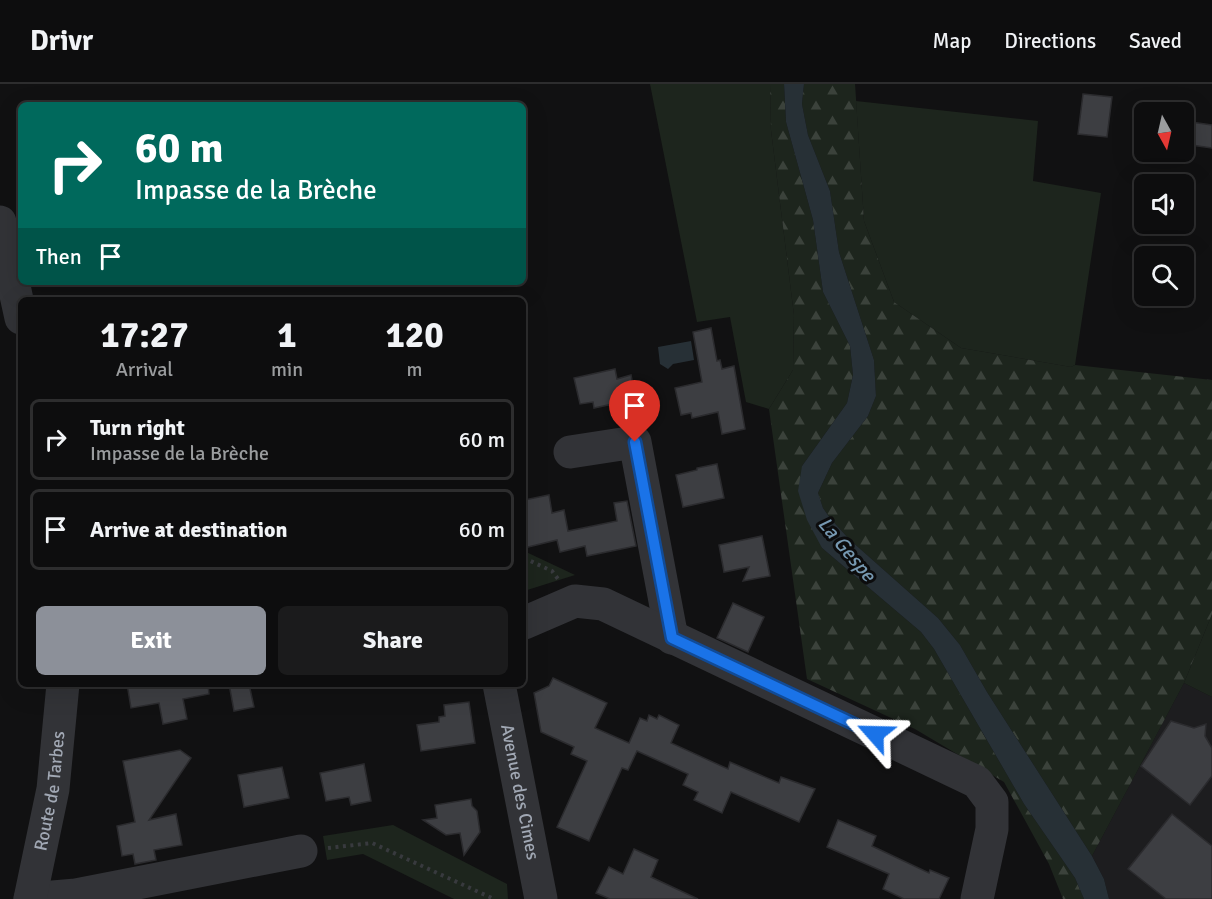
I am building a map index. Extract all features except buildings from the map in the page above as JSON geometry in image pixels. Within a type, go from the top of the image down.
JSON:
[{"type":"street","points":[[0,222],[18,304]]},
{"type":"street","points":[[570,452],[635,442],[672,638]]},
{"type":"street","points":[[526,622],[549,610],[575,601],[603,604],[977,782],[992,802],[992,829],[977,899]]},
{"type":"street","name":"Route de Tarbes","points":[[30,899],[53,789],[63,687]]},
{"type":"street","name":"Avenue des Cimes","points":[[500,687],[541,899]]},
{"type":"street","points":[[30,899],[76,895],[301,851]]},
{"type":"path","points":[[526,559],[552,571],[575,601]]},
{"type":"path","points":[[301,851],[372,843],[494,899]]},
{"type":"shaded area","points":[[1184,683],[1212,697],[1212,899],[1109,899],[1104,879],[1092,856]]},
{"type":"green space","points":[[650,84],[770,84],[771,130],[794,315],[793,370],[769,409],[746,402],[730,317],[697,322]]},
{"type":"green space","points":[[770,84],[784,84],[786,122],[813,220],[823,292],[850,346],[853,375],[847,403],[802,466],[822,548],[921,632],[934,649],[1024,804],[1075,878],[1084,899],[1063,899],[1049,864],[1004,782],[915,729],[807,679],[769,409],[793,370],[794,315],[771,130]]},
{"type":"green space","points":[[804,84],[855,84],[864,221],[894,302],[961,348],[1071,367],[1075,365],[1212,380],[1212,614],[1184,683],[1092,856],[987,692],[960,645],[938,618],[849,539],[823,508],[818,493],[832,463],[868,416],[876,396],[874,360],[839,252],[830,191],[808,135],[802,104]]},
{"type":"green space","points":[[856,101],[1038,121],[1033,181],[1101,193],[1075,365],[1071,367],[961,348],[894,302],[864,221]]},
{"type":"green space","points":[[526,552],[575,575],[526,590]]},
{"type":"green space","points":[[1212,614],[1212,697],[1184,683]]},
{"type":"green space","points":[[393,825],[507,884],[508,899],[454,899],[363,854],[327,860],[323,836]]},
{"type":"water","name":"La Gespe","points":[[784,84],[804,84],[802,104],[808,135],[830,191],[839,252],[874,360],[876,396],[868,416],[832,463],[818,493],[823,508],[849,539],[938,618],[960,645],[987,692],[1092,856],[1104,879],[1109,899],[1084,899],[1075,878],[1024,804],[934,649],[921,632],[822,548],[807,520],[798,491],[802,466],[847,403],[853,375],[850,346],[823,292],[813,220],[786,122]]},
{"type":"water","points":[[691,341],[694,360],[673,364],[668,369],[660,364],[658,347]]},
{"type":"route","points":[[635,442],[672,638],[875,734]]}]
